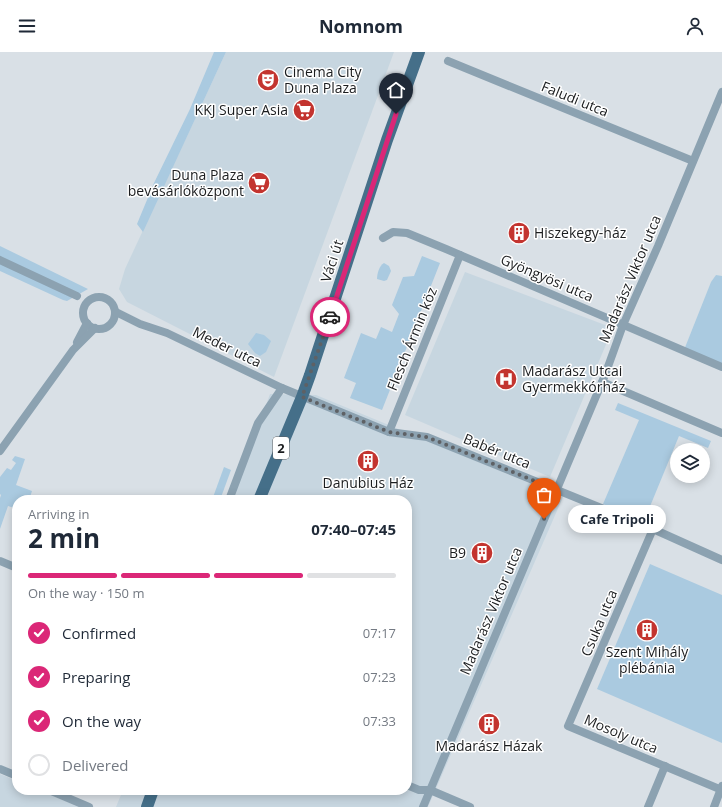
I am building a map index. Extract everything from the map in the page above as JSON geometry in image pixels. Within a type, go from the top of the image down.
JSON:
[{"type":"main road","name":"Váci út","points":[[261,495],[302,397],[387,140],[419,52]]},
{"type":"main road","points":[[147,807],[151,795]]},
{"type":"street","name":"Faludi utca","points":[[448,61],[693,161]]},
{"type":"street","name":"Madarász Viktor utca","points":[[423,807],[602,382],[623,325],[658,246],[722,92]]},
{"type":"street","name":"Gyöngyösi utca","points":[[383,238],[393,232],[407,233],[722,367]]},
{"type":"street","name":"Flesch Ármin köz","points":[[389,432],[460,255]]},
{"type":"street","points":[[0,260],[77,296]]},
{"type":"street","points":[[102,297],[107,298],[111,302],[115,316],[108,327],[99,329],[94,328],[87,323],[83,314],[88,301],[92,298],[102,297]]},
{"type":"street","name":"Meder utca","points":[[115,316],[167,333],[302,397]]},
{"type":"street","points":[[73,350],[87,323]]},
{"type":"street","points":[[0,451],[73,350],[94,328]]},
{"type":"street","points":[[602,382],[722,433]]},
{"type":"street","points":[[231,495],[258,423],[282,388]]},
{"type":"street","name":"Babér utca","points":[[302,397],[389,432],[427,437],[653,529],[722,560]]},
{"type":"street","name":"Csuka utca","points":[[568,726],[653,529]]},
{"type":"street","points":[[0,561],[12,566]]},
{"type":"street","name":"Mosoly utca","points":[[568,726],[722,788]]},
{"type":"street","name":"Mosoly utca","points":[[648,807],[665,766]]},
{"type":"street","points":[[0,769],[12,774]]},
{"type":"street","points":[[412,787],[419,790],[430,790],[470,807]]},
{"type":"street","points":[[714,807],[722,788]]},
{"type":"street","points":[[61,795],[89,807]]},
{"type":"shaded area","points":[[214,52],[226,52],[143,232],[137,224],[154,183],[190,109]]},
{"type":"shaded area","points":[[226,52],[394,52],[274,377],[127,302],[119,289],[125,269]]},
{"type":"shaded area","points":[[0,246],[88,289],[67,301],[0,271]]},
{"type":"shaded area","points":[[422,256],[440,263],[382,410],[350,398],[356,383],[344,378],[361,333],[376,339],[381,327],[392,332],[399,314],[392,305],[403,277],[414,276]]},
{"type":"shaded area","points":[[384,263],[389,266],[391,271],[387,280],[384,281],[377,279],[377,275]]},
{"type":"shaded area","name":"Madarász Utcai Gyermekkórház","points":[[465,272],[613,328],[550,477],[405,415]]},
{"type":"shaded area","points":[[716,275],[722,276],[722,367],[684,350],[711,282]]},
{"type":"shaded area","points":[[256,333],[264,335],[271,341],[266,352],[260,356],[255,353],[248,344]]},
{"type":"shaded area","points":[[270,394],[316,395],[563,497],[428,807],[116,807],[121,795],[412,795],[412,495],[233,495]]},
{"type":"shaded area","points":[[618,403],[711,441],[710,443],[696,443],[679,436],[676,443],[670,443],[670,458],[644,521],[603,504],[639,420],[615,410]]},
{"type":"shaded area","points":[[15,456],[25,459],[16,485],[32,491],[31,495],[12,495],[12,507],[8,506],[0,529],[0,477],[7,468],[11,470],[16,463],[12,460]]},
{"type":"shaded area","points":[[224,467],[231,470],[222,495],[214,495]]},
{"type":"shaded area","points":[[650,564],[722,595],[722,743],[597,689]]},
{"type":"shaded area","points":[[0,774],[12,779],[12,795],[51,795],[79,807],[0,807]]},
{"type":"way so far","points":[[330,317],[302,397],[389,432],[427,437],[557,490],[544,519]]},
{"type":"place","name":"Cinema City Duna Plaza","points":[[268,80]]},
{"type":"place","name":"KKJ Super Asia","points":[[304,110]]},
{"type":"place","name":"Duna Plaza bevásárlóközpont","points":[[259,183]]},
{"type":"place","name":"Hiszekegy-ház","points":[[519,233]]},
{"type":"place","name":"Madarász Utcai Gyermekkórház","points":[[506,379]]},
{"type":"place","name":"Danubius Ház","points":[[368,461]]},
{"type":"place","name":"Cafe Tripoli","points":[[544,519]]},
{"type":"place","name":"B9","points":[[482,553]]},
{"type":"place","name":"Szent Mihály plébánia","points":[[647,630]]},
{"type":"place","name":"Madarász Házak","points":[[489,724]]},
{"type":"route","points":[[330,317],[396,114]]}]
